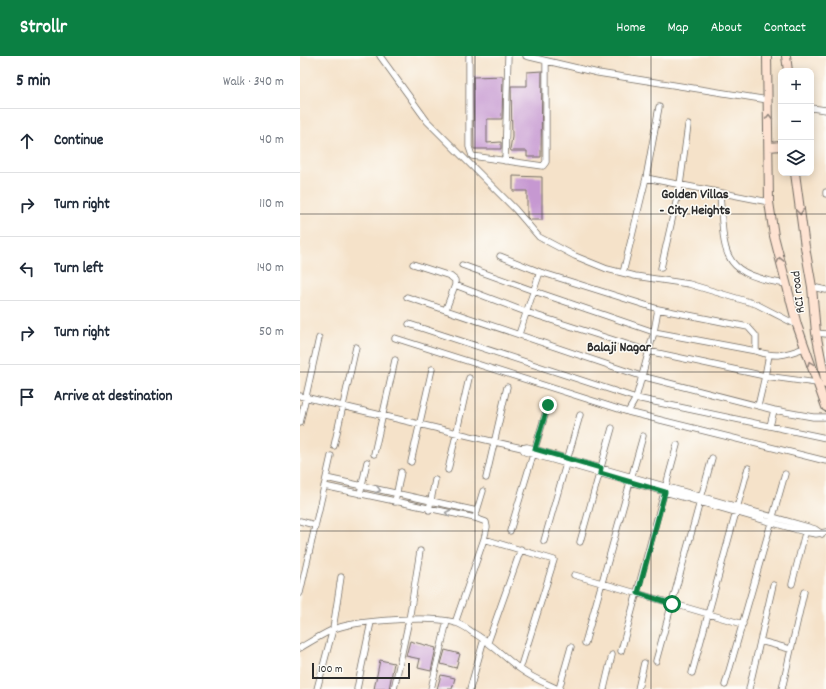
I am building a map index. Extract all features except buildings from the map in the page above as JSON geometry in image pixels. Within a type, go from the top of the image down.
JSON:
[{"type":"main road","points":[[767,56],[770,202],[774,236],[797,325],[826,407]]},
{"type":"main road","points":[[786,56],[788,68]]},
{"type":"main road","points":[[769,147],[778,146]]},
{"type":"main road","name":"RCI road","points":[[795,176],[812,287],[816,333],[826,384]]},
{"type":"street","points":[[380,56],[427,121],[515,209],[539,237],[575,256],[606,269],[689,284],[751,303],[797,325]]},
{"type":"street","points":[[469,56],[469,147],[472,156],[543,166],[546,162],[546,61]]},
{"type":"street","points":[[505,161],[508,56]]},
{"type":"street","points":[[526,56],[598,73],[768,100]]},
{"type":"street","points":[[623,273],[646,178],[659,107]]},
{"type":"street","points":[[814,108],[826,110]]},
{"type":"street","points":[[661,268],[680,185],[688,125]]},
{"type":"street","points":[[646,178],[720,194],[770,202]]},
{"type":"street","points":[[720,194],[724,248],[732,264],[751,276],[786,284]]},
{"type":"street","points":[[500,256],[540,272],[658,309],[748,328],[756,336],[756,351]]},
{"type":"street","points":[[413,264],[450,276],[455,280],[455,285],[446,309]]},
{"type":"street","points":[[462,265],[654,332],[756,351],[769,356],[790,354],[804,348]]},
{"type":"street","points":[[519,334],[540,272]]},
{"type":"street","points":[[455,285],[526,312],[648,351],[765,376],[817,383]]},
{"type":"street","points":[[812,287],[826,290]]},
{"type":"street","points":[[407,298],[446,309],[641,376],[774,410],[814,417],[826,417]]},
{"type":"street","points":[[628,412],[636,398],[654,332],[658,309]]},
{"type":"street","points":[[409,324],[636,398],[826,438]]},
{"type":"street","points":[[816,333],[826,334]]},
{"type":"street","points":[[300,423],[303,397],[319,338]]},
{"type":"street","points":[[395,338],[628,412],[826,461]]},
{"type":"street","points":[[334,446],[356,347]]},
{"type":"street","points":[[758,406],[769,356]]},
{"type":"street","points":[[374,454],[395,360]]},
{"type":"street","points":[[411,462],[432,369]]},
{"type":"street","points":[[448,470],[469,378]]},
{"type":"street","points":[[486,478],[507,387]]},
{"type":"street","points":[[303,397],[522,448],[525,452],[534,452],[772,520],[824,533]]},
{"type":"street","points":[[510,531],[548,405]]},
{"type":"street","points":[[770,426],[774,410]]},
{"type":"street","points":[[544,541],[580,415]]},
{"type":"street","points":[[580,542],[612,428]]},
{"type":"street","points":[[585,643],[643,436]]},
{"type":"street","points":[[621,652],[677,445]]},
{"type":"street","points":[[300,593],[331,456]]},
{"type":"street","points":[[656,661],[712,458]]},
{"type":"street","points":[[360,494],[367,462]]},
{"type":"street","points":[[692,672],[748,468]]},
{"type":"street","points":[[394,502],[401,472]]},
{"type":"street","points":[[725,685],[785,474]]},
{"type":"street","points":[[326,478],[477,511]]},
{"type":"street","points":[[429,510],[435,480]]},
{"type":"street","points":[[324,486],[429,510],[475,518],[486,522],[487,527],[484,539],[455,623]]},
{"type":"street","points":[[475,518],[483,491]]},
{"type":"street","points":[[300,521],[315,525]]},
{"type":"street","points":[[792,584],[806,529]]},
{"type":"street","points":[[484,539],[553,558],[554,563],[520,669]]},
{"type":"street","points":[[470,689],[520,548]]},
{"type":"street","points":[[394,689],[409,620],[420,552]]},
{"type":"street","points":[[574,575],[743,624]]},
{"type":"street","points":[[317,689],[333,629],[341,577]]},
{"type":"street","points":[[749,689],[773,585]]},
{"type":"street","points":[[782,689],[804,592]]},
{"type":"street","points":[[300,648],[333,629],[371,622],[409,620],[447,621],[455,623],[486,641],[520,669],[558,689],[570,648]]},
{"type":"street","points":[[431,689],[447,621]]},
{"type":"street","points":[[357,689],[371,622]]},
{"type":"street","points":[[760,642],[790,649]]},
{"type":"street","points":[[604,689],[612,655]]},
{"type":"street","points":[[638,689],[644,663]]},
{"type":"district","name":"Golden Villas - City Heights","points":[[695,204]]},
{"type":"district","name":"Balaji Nagar","points":[[619,348]]},
{"type":"route","points":[[548,405],[535,449],[601,468],[600,473],[665,492],[638,593],[672,604]]}]
